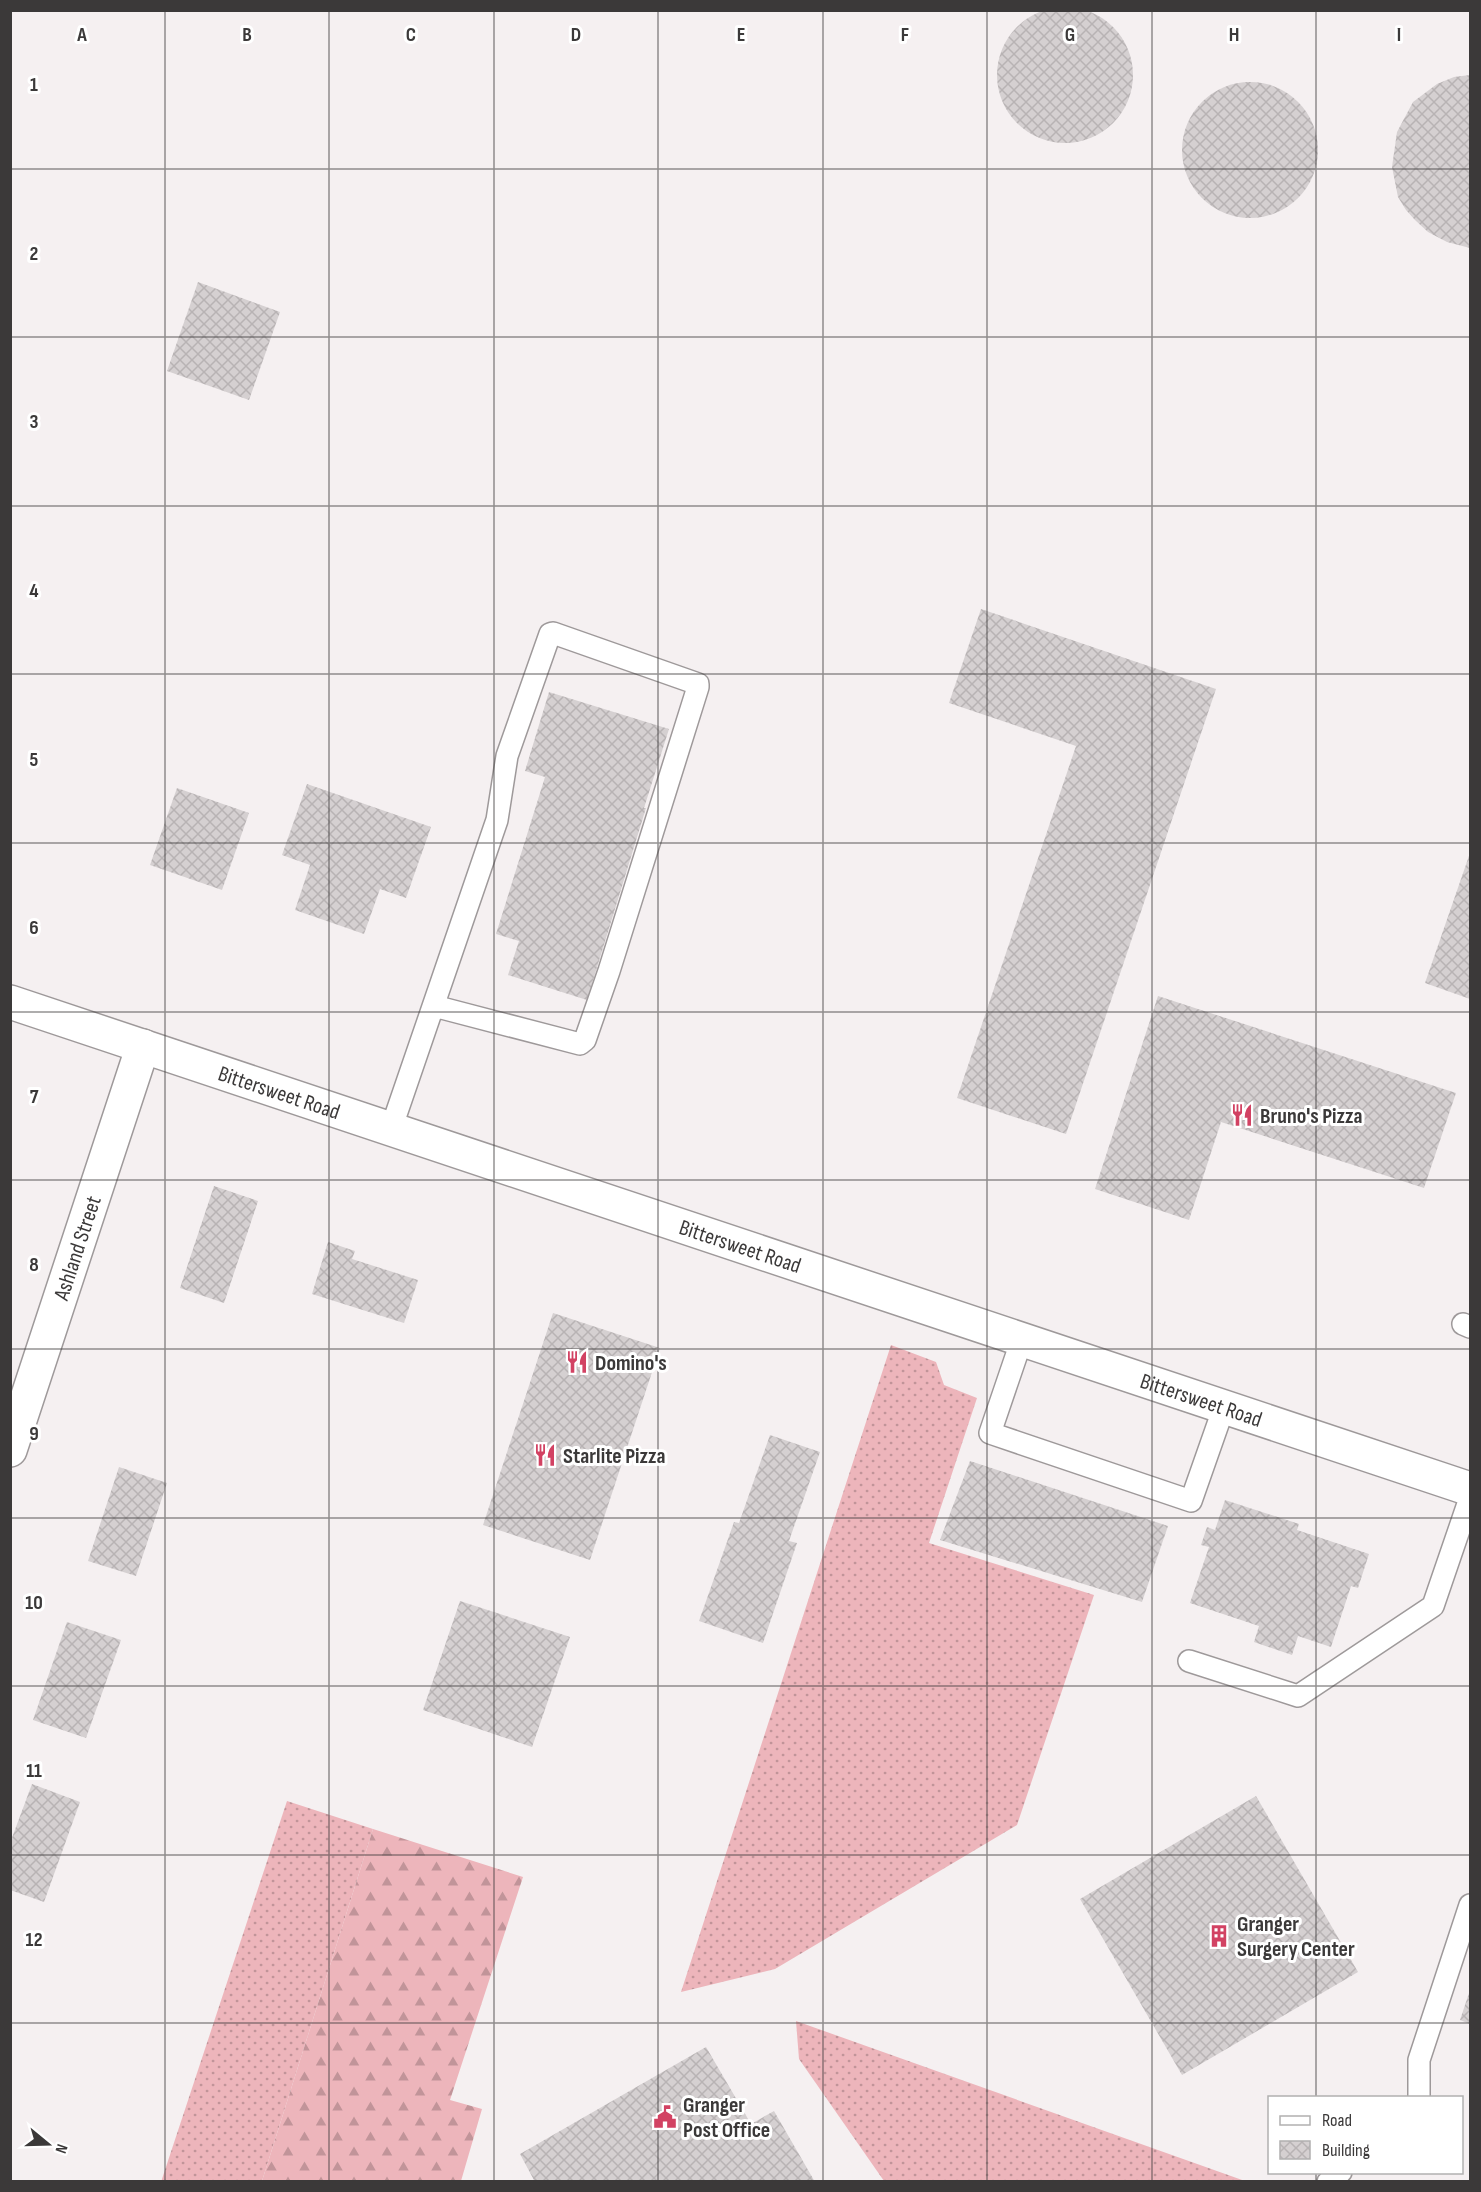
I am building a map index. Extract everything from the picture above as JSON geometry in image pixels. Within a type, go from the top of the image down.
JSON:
[{"type":"street","name":"Bittersweet Road","points":[[10,1002],[1470,1489]]},
{"type":"street","name":"Ashland Street","points":[[10,1450],[143,1046]]},
{"type":"lane","points":[[391,1129],[497,820],[507,756],[550,634],[698,684],[613,960],[585,1040],[580,1044],[434,1006]]},
{"type":"lane","points":[[1022,1340],[990,1433],[1191,1501],[1224,1407]]},
{"type":"lane","points":[[1189,1661],[1298,1696],[1433,1606],[1470,1498]]},
{"type":"lane","points":[[1419,2096],[1419,2060],[1470,1905]]},
{"type":"green space","points":[[891,1345],[936,1362],[944,1385],[977,1398],[929,1543],[1094,1595],[1017,1825],[775,1969],[681,1992]]},
{"type":"green space","points":[[287,1801],[373,1829],[262,2181],[161,2182]]},
{"type":"green space","points":[[373,1829],[523,1877],[450,2100],[482,2109],[461,2181],[262,2181]]},
{"type":"green space","points":[[796,2021],[1245,2181],[884,2181],[799,2059]]},
{"type":"building","points":[[1065,7],[1091,12],[1103,18],[1113,27],[1122,37],[1128,49],[1133,75],[1128,101],[1122,113],[1113,123],[1103,132],[1091,138],[1065,143],[1039,138],[1027,132],[1017,123],[1008,113],[1002,101],[997,75],[1002,49],[1008,37],[1017,27],[1027,18],[1039,12]]},
{"type":"building","points":[[1470,75],[1470,248],[1447,242],[1428,232],[1415,220],[1398,197],[1392,167],[1397,132],[1413,102],[1437,84],[1454,77]]},
{"type":"building","points":[[1250,82],[1276,88],[1298,102],[1312,124],[1318,150],[1312,176],[1298,198],[1276,212],[1250,218],[1224,212],[1202,198],[1188,176],[1182,150],[1188,124],[1202,102],[1224,88]]},
{"type":"building","points":[[198,282],[280,312],[249,400],[167,371]]},
{"type":"building","points":[[981,609],[1216,689],[1066,1134],[957,1098],[1076,746],[949,703]]},
{"type":"building","points":[[549,692],[669,729],[587,1000],[508,975],[519,941],[496,934],[545,777],[525,771]]},
{"type":"building","points":[[307,784],[431,827],[406,898],[380,889],[364,934],[295,910],[310,865],[282,855]]},
{"type":"building","points":[[177,788],[249,813],[222,890],[150,865]]},
{"type":"building","points":[[1470,853],[1470,999],[1425,983]]},
{"type":"building","points":[[1158,996],[1456,1093],[1424,1188],[1221,1122],[1189,1220],[1095,1189]]},
{"type":"building","points":[[214,1186],[258,1201],[224,1303],[180,1288]]},
{"type":"building","points":[[328,1242],[355,1251],[352,1259],[418,1280],[404,1323],[312,1294]]},
{"type":"building","points":[[553,1313],[660,1348],[590,1560],[483,1525]]},
{"type":"building","points":[[770,1435],[820,1452],[789,1541],[797,1543],[763,1643],[699,1621],[734,1522],[739,1523]]},
{"type":"building","points":[[970,1461],[1168,1526],[1142,1602],[940,1540]]},
{"type":"building","points":[[119,1467],[167,1483],[136,1576],[88,1561]]},
{"type":"building","points":[[1225,1500],[1299,1524],[1297,1530],[1369,1554],[1358,1588],[1351,1586],[1331,1647],[1298,1636],[1292,1655],[1254,1642],[1259,1626],[1190,1603],[1209,1547],[1201,1545],[1207,1527],[1215,1530]]},
{"type":"building","points":[[460,1601],[570,1637],[532,1747],[423,1710]]},
{"type":"building","points":[[67,1622],[121,1640],[86,1738],[33,1720]]},
{"type":"building","points":[[32,1784],[80,1802],[44,1902],[10,1890],[10,1843]]},
{"type":"building","name":"Granger Surgery Center","points":[[1256,1796],[1358,1972],[1182,2075],[1080,1899]]},
{"type":"building","points":[[1470,1990],[1470,2024],[1460,2020]]},
{"type":"building","name":"Granger Post Office","points":[[706,2047],[751,2124],[774,2111],[815,2182],[535,2182],[520,2154]]},
{"type":"place","name":"Bruno's Pizza","points":[[1242,1115]]},
{"type":"place","name":"Domino's","points":[[577,1362]]},
{"type":"place","name":"Starlite Pizza","points":[[545,1455]]},
{"type":"place","name":"Granger Surgery Center","points":[[1219,1936]]},
{"type":"place","name":"Granger Post Office","points":[[665,2117]]}]
